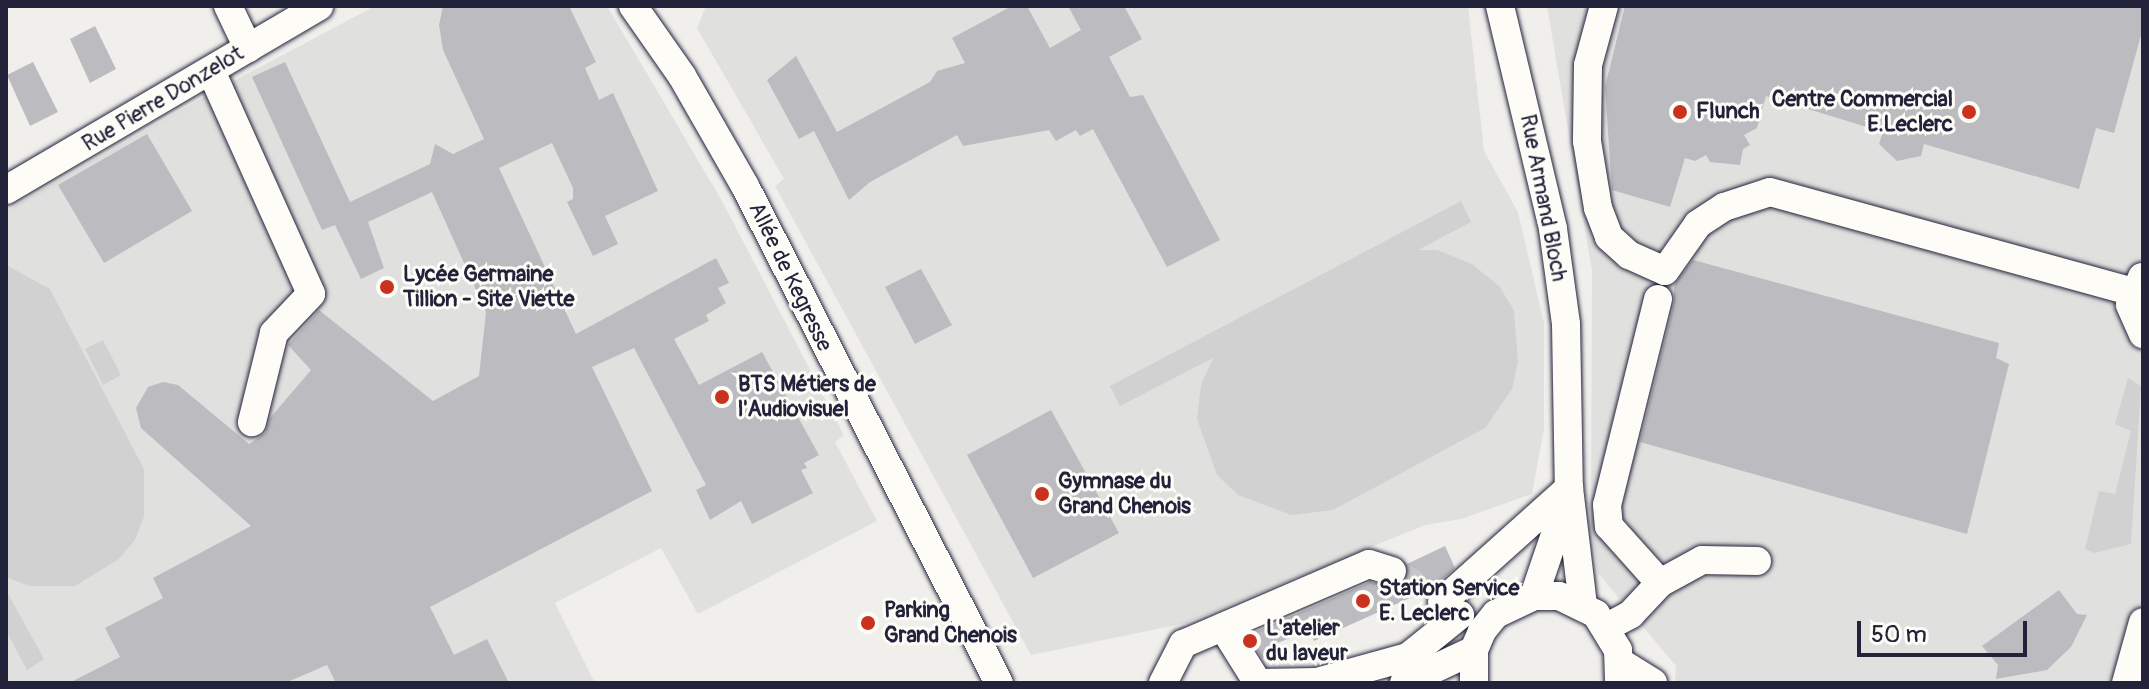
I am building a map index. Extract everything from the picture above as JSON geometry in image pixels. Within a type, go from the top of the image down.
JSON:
[{"type":"street","points":[[228,6],[248,48]]},
{"type":"street","name":"Rue Pierre Donzelot","points":[[6,190],[248,48],[285,14],[319,6]]},
{"type":"street","name":"Allée de Kegresse","points":[[633,6],[682,76],[745,186],[999,683]]},
{"type":"street","name":"Rue Armand Bloch","points":[[1500,6],[1553,229],[1566,324],[1569,488],[1583,605]]},
{"type":"street","points":[[1604,6],[1588,65],[1587,141],[1598,208],[1614,245],[1665,271],[1698,224],[1724,207],[1770,192],[2138,284],[2133,319],[2143,334]]},
{"type":"street","points":[[211,71],[311,294],[274,333],[252,422]]},
{"type":"street","points":[[1658,299],[1607,505],[1609,526],[1660,583]]},
{"type":"street","points":[[1404,683],[1569,488]]},
{"type":"street","name":"Rue Armand Bloch","points":[[1534,596],[1554,546],[1569,488]]},
{"type":"street","points":[[1607,627],[1631,614],[1660,583],[1702,560],[1757,561]]},
{"type":"street","points":[[1163,683],[1183,644],[1369,564],[1392,571]]},
{"type":"street","points":[[1223,627],[1260,683],[1317,682],[1408,657],[1457,618],[1505,608],[1534,596],[1559,596],[1583,605],[1607,627],[1619,673],[1653,683]]},
{"type":"street","points":[[1457,618],[1474,683]]},
{"type":"street","points":[[2126,683],[2143,622]]},
{"type":"shaded area","name":"Lycée Germaine Tillion - Site Viette","points":[[375,6],[607,6],[722,201],[844,435],[835,442],[877,521],[698,614],[661,548],[555,603],[595,683],[6,683],[6,211],[209,94]]},
{"type":"shaded area","points":[[706,6],[1468,6],[1484,151],[1518,212],[1544,323],[1544,429],[1532,494],[1461,519],[1425,525],[1186,623],[1031,655],[775,186],[784,179],[697,28]]},
{"type":"shaded area","points":[[1547,6],[2143,6],[2143,683],[1675,683],[1676,666],[1598,573],[1591,524],[1592,271]]},
{"type":"shaded area","points":[[1461,201],[1471,222],[1418,250],[1437,250],[1472,264],[1500,287],[1514,311],[1518,362],[1512,389],[1485,428],[1333,510],[1291,515],[1238,495],[1217,475],[1197,419],[1201,385],[1213,358],[1120,406],[1110,386]]},
{"type":"shaded area","points":[[6,265],[50,289],[144,469],[144,517],[135,540],[119,559],[75,586],[29,586],[6,577]]},
{"type":"shaded area","points":[[103,340],[121,375],[103,385],[85,349]]},
{"type":"shaded area","points":[[2128,378],[2141,386],[2131,544],[2094,553],[2085,549],[2099,491],[2115,494],[2131,431],[2115,424]]},
{"type":"shaded area","points":[[6,590],[44,659],[27,670],[6,631]]},
{"type":"building","points":[[443,6],[569,6],[596,62],[585,68],[599,100],[613,93],[658,191],[605,216],[618,244],[593,256],[567,202],[573,199],[573,188],[552,143],[499,168],[576,334],[716,258],[729,283],[718,288],[726,303],[706,315],[709,321],[674,339],[699,385],[762,352],[819,455],[804,463],[807,468],[801,470],[813,493],[752,524],[741,501],[710,520],[696,490],[706,485],[634,348],[592,367],[652,491],[430,607],[454,655],[487,639],[509,683],[336,683],[327,665],[285,683],[69,683],[120,657],[105,628],[163,598],[153,578],[251,526],[141,428],[136,408],[148,387],[163,382],[178,385],[249,444],[265,433],[270,418],[311,370],[288,345],[319,310],[433,401],[479,376],[486,312],[432,192],[368,222],[384,268],[361,279],[335,225],[322,230],[252,77],[285,62],[350,202],[430,164],[435,144],[453,154],[484,139],[443,50],[439,25]]},
{"type":"building","points":[[1012,6],[1027,6],[1050,48],[1081,30],[1068,6],[1124,6],[1142,39],[1109,57],[1130,97],[1143,95],[1220,240],[1167,267],[1093,129],[1080,136],[1076,130],[1056,141],[1049,130],[963,146],[957,135],[870,182],[849,200],[814,131],[799,139],[767,80],[796,56],[837,132],[930,82],[937,71],[965,63],[952,38]]},
{"type":"building","name":"Centre Commercial E.Leclerc","points":[[1625,6],[2143,6],[2143,28],[2114,133],[2096,128],[2079,189],[1924,144],[1921,156],[1897,161],[1879,144],[1883,132],[1766,96],[1757,128],[1744,135],[1750,145],[1743,149],[1740,165],[1710,162],[1706,155],[1695,161],[1685,158],[1670,207],[1612,190],[1605,87]]},
{"type":"building","points":[[95,26],[116,69],[90,83],[70,39]]},
{"type":"building","points":[[33,62],[58,112],[30,126],[7,75]]},
{"type":"building","points":[[147,134],[192,211],[104,263],[58,185]]},
{"type":"building","points":[[1693,260],[1999,343],[1996,358],[2009,364],[1967,534],[1640,442],[1674,303],[1674,285]]},
{"type":"building","points":[[921,269],[952,325],[915,344],[885,287]]},
{"type":"building","name":"Gymnase du Grand Chenois","points":[[1051,410],[1119,533],[1033,578],[967,455]]},
{"type":"building","name":"Station Service E. Leclerc","points":[[1445,546],[1455,568],[1432,588],[1314,641],[1309,630],[1273,645],[1271,655],[1262,658],[1248,635],[1370,582],[1397,587],[1408,577],[1407,564]]},
{"type":"building","points":[[2059,590],[2077,614],[2087,615],[2071,647],[2047,670],[1996,679],[1998,665],[1982,646]]},
{"type":"tunnel","points":[[1392,571],[1425,591]]},
{"type":"place","name":"Flunch","points":[[1680,112]]},
{"type":"place","name":"Centre Commercial E.Leclerc","points":[[1969,112]]},
{"type":"place","name":"Lycée Germaine Tillion - Site Viette","points":[[387,287]]},
{"type":"place","name":"BTS Métiers de l'Audiovisuel","points":[[722,397]]},
{"type":"place","name":"Gymnase du Grand Chenois","points":[[1042,494]]},
{"type":"place","name":"Station Service E. Leclerc","points":[[1363,601]]},
{"type":"place","name":"Parking Grand Chenois","points":[[868,623]]},
{"type":"place","name":"L'atelier du laveur","points":[[1250,641]]}]
